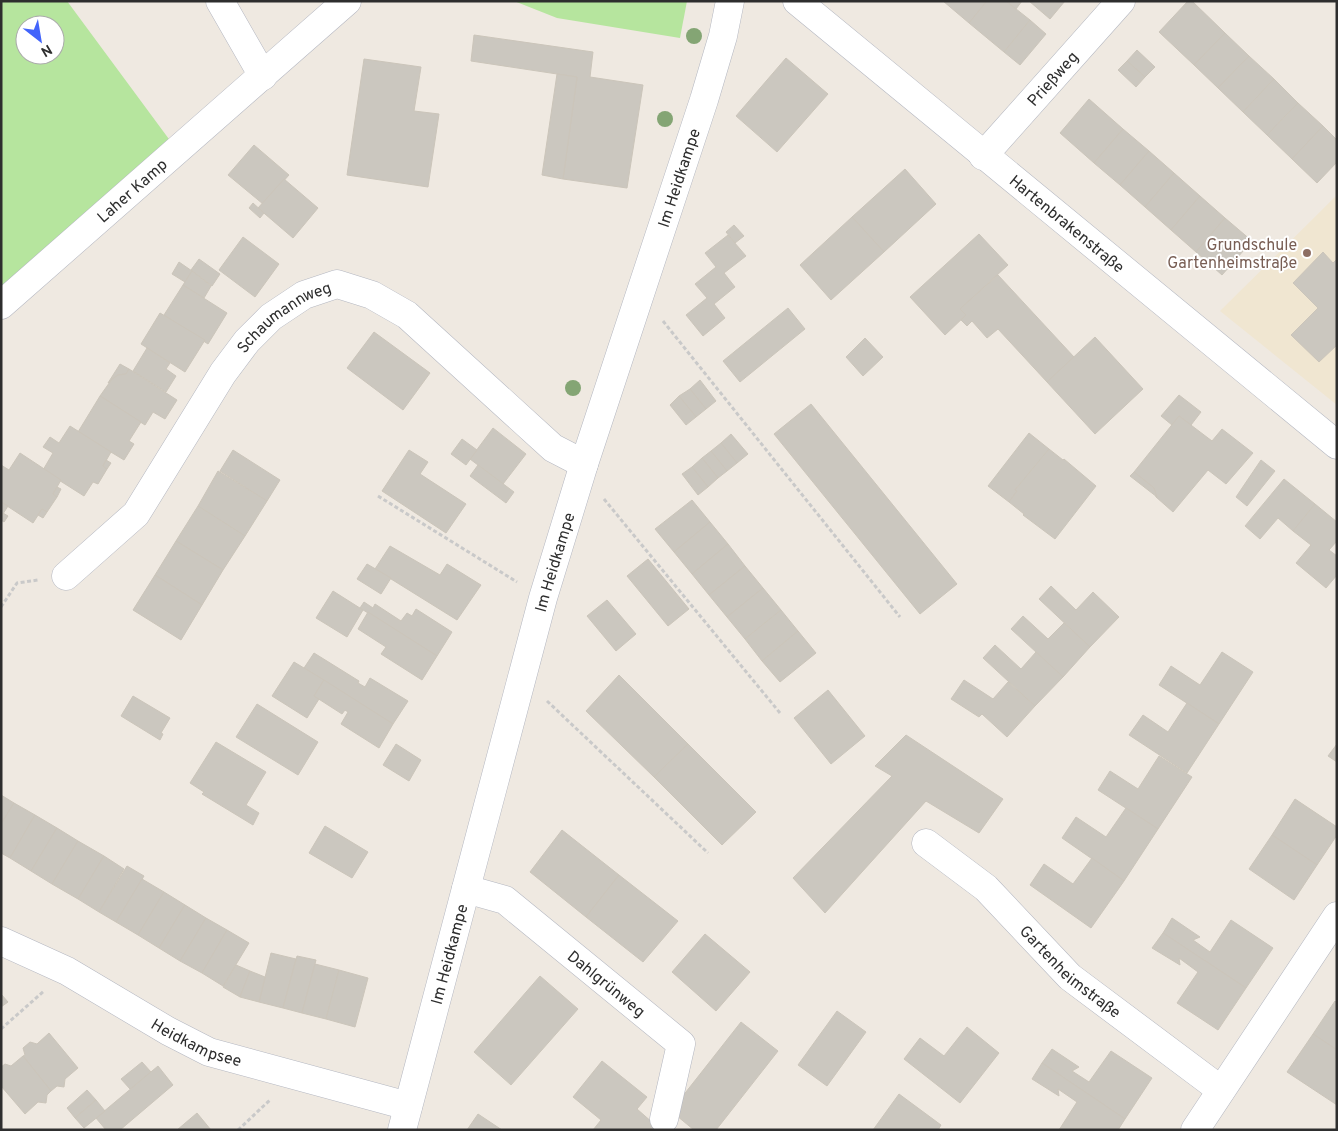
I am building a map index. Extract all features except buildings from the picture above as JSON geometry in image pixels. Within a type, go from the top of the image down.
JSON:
[{"type":"street","points":[[220,1],[263,76]]},
{"type":"street","name":"Laher Kamp","points":[[1,305],[348,1]]},
{"type":"street","name":"Im Heidkampe","points":[[405,1118],[543,598],[583,468],[704,100],[723,36],[730,1]]},
{"type":"street","name":"Hartenbrakenstraße","points":[[797,1],[983,156],[1337,445]]},
{"type":"street","name":"Prießweg","points":[[983,156],[1121,1]]},
{"type":"street","name":"Schaumannweg","points":[[66,576],[136,514],[223,372],[247,341],[271,317],[304,295],[337,284],[372,295],[407,315],[553,448],[583,468]]},
{"type":"street","name":"Gartenheimstraße","points":[[926,843],[986,888],[1070,977],[1221,1090]]},
{"type":"street","name":"Dahlgrünweg","points":[[466,889],[505,900],[680,1044],[664,1119]]},
{"type":"street","points":[[1195,1130],[1337,916]]},
{"type":"street","name":"Heidkampsee","points":[[1,941],[67,971],[168,1031],[210,1052],[295,1076],[405,1118]]},
{"type":"path","points":[[640,293],[900,617]]},
{"type":"path","points":[[583,468],[780,713]]},
{"type":"path","points":[[378,496],[543,598]]},
{"type":"path","points":[[1,607],[17,583],[66,576]]},
{"type":"path","points":[[519,687],[549,703],[708,853]]},
{"type":"path","points":[[1,1029],[67,971]]},
{"type":"path","points":[[238,1130],[295,1076]]},
{"type":"shaded area","name":"Grundschule Gartenheimstraße","points":[[1337,195],[1337,405],[1220,311]]},
{"type":"green space","points":[[1,1],[67,1],[177,150],[1,305]]},
{"type":"green space","points":[[514,1],[687,1],[680,38],[557,18]]},
{"type":"place","name":"Grundschule Gartenheimstraße","points":[[1307,253]]}]
